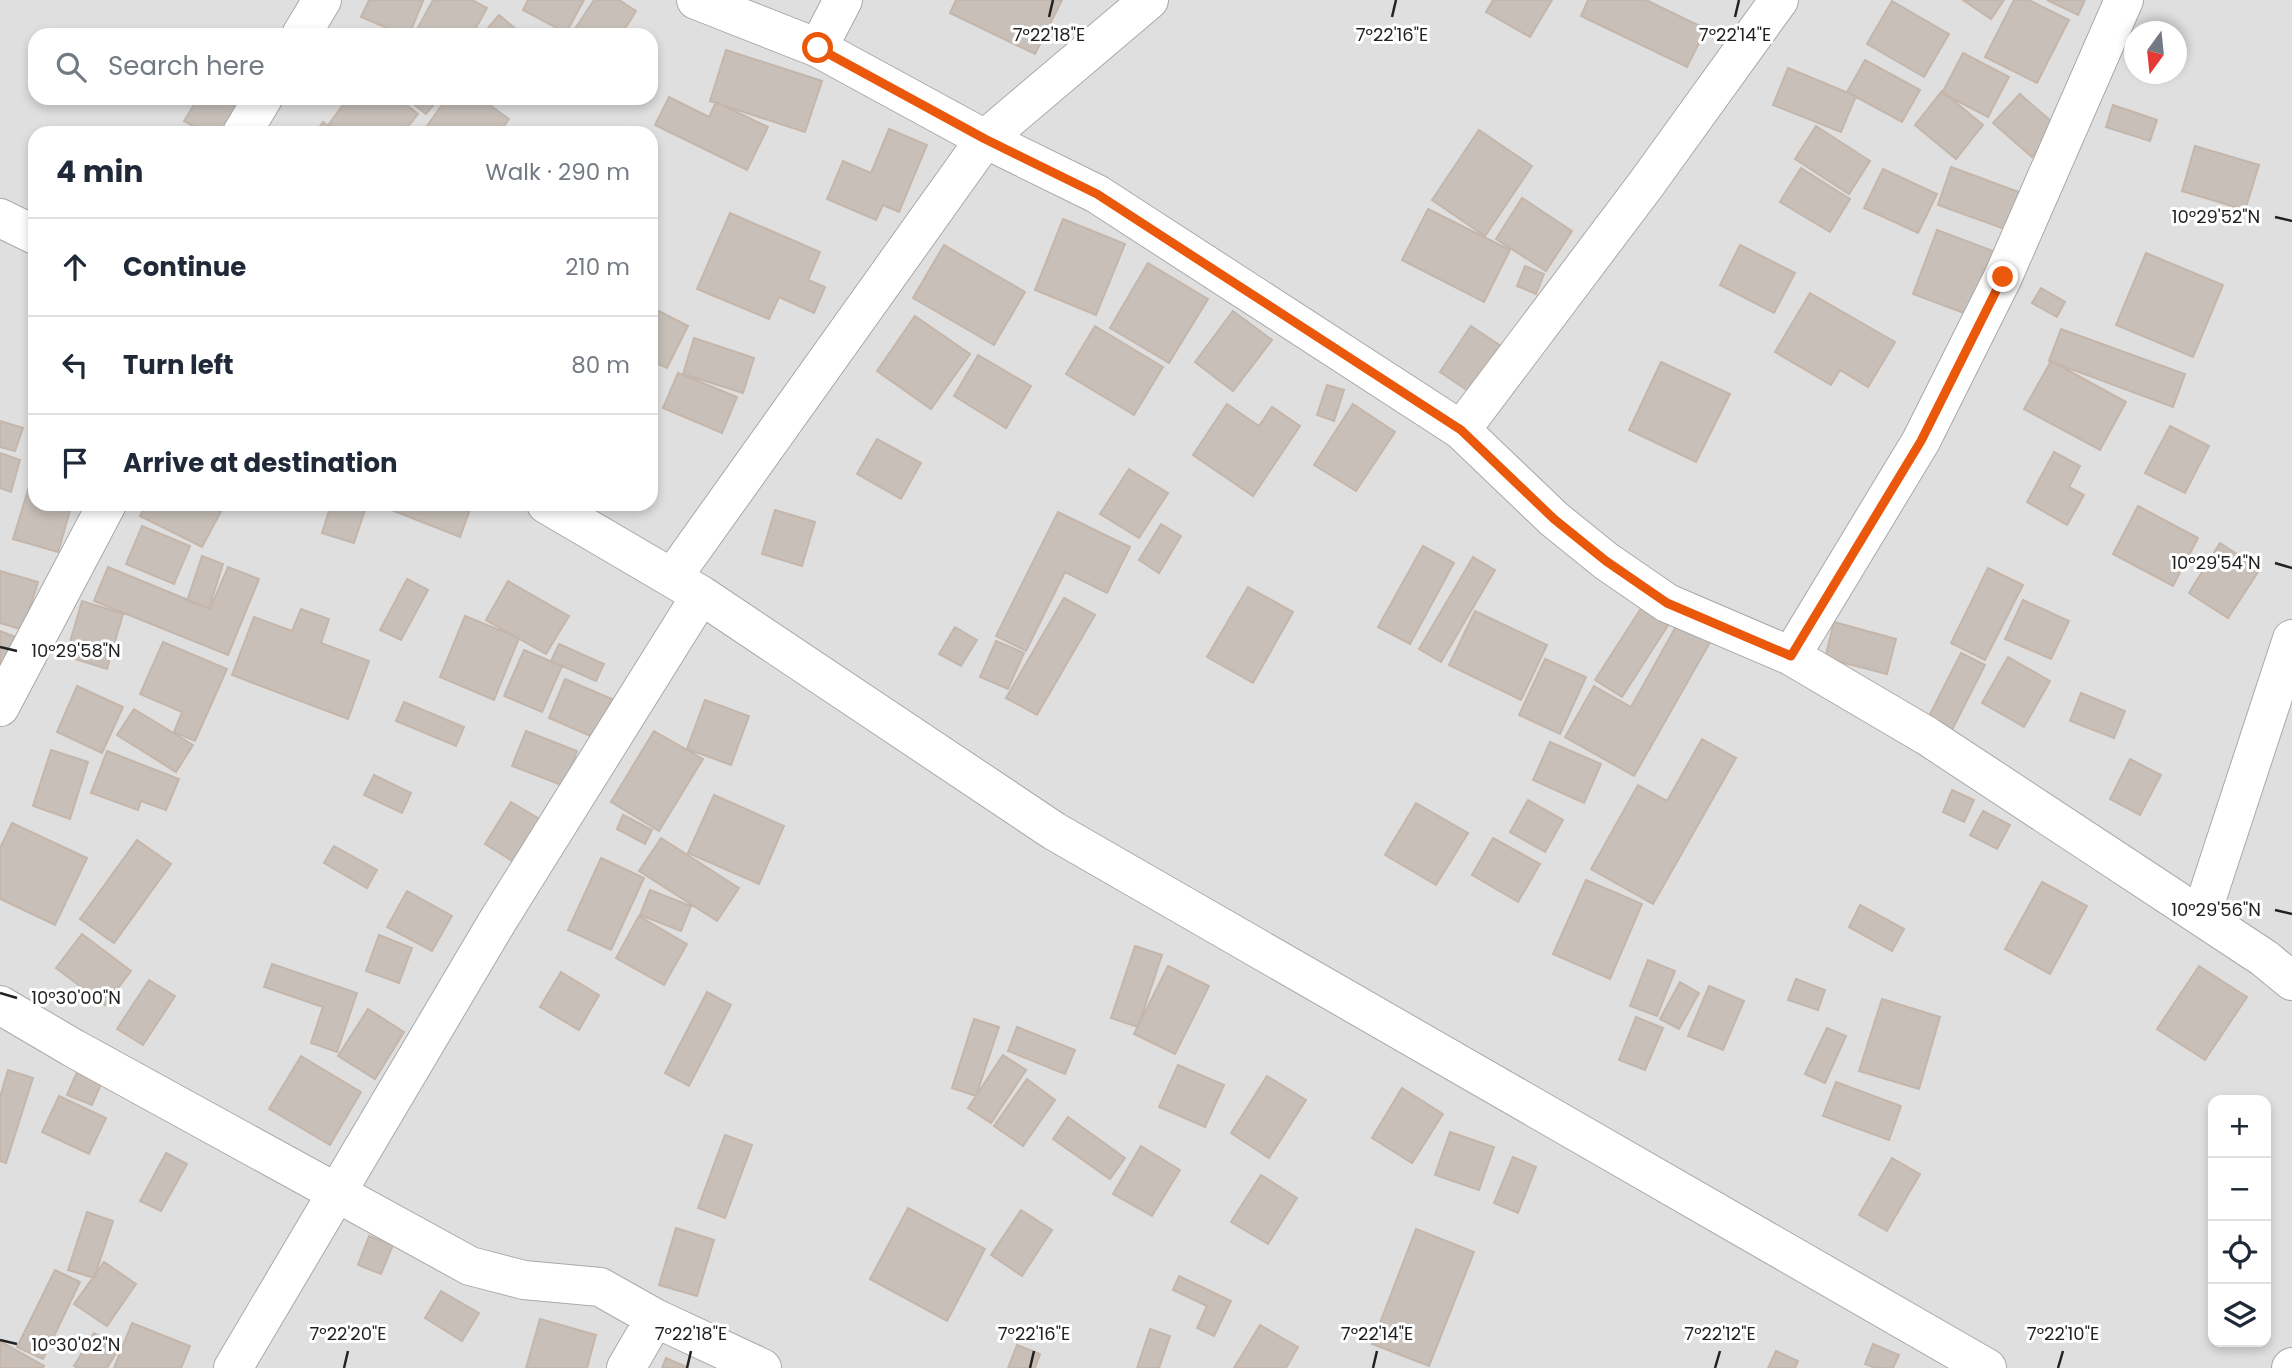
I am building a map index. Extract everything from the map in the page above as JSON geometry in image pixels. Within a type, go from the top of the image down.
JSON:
[{"type":"street","points":[[305,28],[322,0]]},
{"type":"street","points":[[696,0],[818,48],[985,139],[1097,194],[1461,430],[1554,519],[1606,561],[1667,603],[1791,656],[1927,736],[2264,958],[2292,981]]},
{"type":"street","points":[[818,48],[843,0]]},
{"type":"street","points":[[233,1368],[497,922],[686,586],[985,139],[1149,0]]},
{"type":"street","points":[[1461,430],[1647,183],[1779,0]]},
{"type":"street","points":[[1791,656],[1921,441],[2003,277],[2124,0]]},
{"type":"street","points":[[246,126],[259,105]]},
{"type":"street","points":[[0,218],[28,232]]},
{"type":"street","points":[[0,707],[103,511]]},
{"type":"street","points":[[558,511],[686,586],[1054,831],[1986,1368]]},
{"type":"street","points":[[2201,916],[2292,639]]},
{"type":"street","points":[[0,1005],[85,1055],[470,1266],[524,1280],[600,1287],[655,1318],[762,1368]]},
{"type":"street","points":[[626,1368],[655,1318]]},
{"type":"shaded area","points":[[0,0],[2292,0],[2292,1368],[0,1368]]},
{"type":"building","points":[[369,0],[423,1],[412,28],[387,28],[361,17]]},
{"type":"building","points":[[433,0],[472,0],[487,8],[476,28],[418,28]]},
{"type":"building","points":[[528,0],[584,0],[569,28],[557,28],[523,10]]},
{"type":"building","points":[[594,0],[619,0],[636,11],[625,28],[576,28]]},
{"type":"building","points":[[956,0],[1062,0],[1035,54],[950,13]]},
{"type":"building","points":[[1493,0],[1552,0],[1530,37],[1486,12]]},
{"type":"building","points":[[1588,0],[1646,0],[1706,29],[1687,67],[1581,16]]},
{"type":"building","points":[[1963,0],[2004,0],[1991,19]]},
{"type":"building","points":[[2014,0],[2029,0],[2069,20],[2037,83],[1985,57]]},
{"type":"building","points":[[2047,0],[2085,0],[2078,15]]},
{"type":"building","points":[[1892,1],[1949,34],[1924,77],[1867,44]]},
{"type":"building","points":[[499,15],[515,28],[488,28]]},
{"type":"building","points":[[726,50],[822,81],[805,132],[710,101]]},
{"type":"building","points":[[1963,53],[2009,77],[1988,117],[1942,93]]},
{"type":"building","points":[[1865,60],[1920,90],[1902,122],[1847,92]]},
{"type":"building","points":[[1788,68],[1856,96],[1841,132],[1773,105]]},
{"type":"building","points":[[1942,91],[1983,125],[1956,159],[1915,125]]},
{"type":"building","points":[[2020,94],[2059,128],[2032,157],[1993,123]]},
{"type":"building","points":[[669,97],[709,117],[716,102],[768,127],[747,170],[655,125]]},
{"type":"building","points":[[194,105],[246,105],[234,126],[193,126],[184,121]]},
{"type":"building","points":[[343,105],[407,105],[418,114],[409,126],[329,124]]},
{"type":"building","points":[[415,105],[433,105],[426,114]]},
{"type":"building","points":[[442,105],[490,105],[509,119],[504,126],[427,126]]},
{"type":"building","points":[[2113,105],[2157,120],[2150,141],[2106,127]]},
{"type":"building","points":[[1816,126],[1870,161],[1849,194],[1795,159]]},
{"type":"building","points":[[889,129],[927,145],[899,212],[883,205],[876,220],[827,199],[843,161],[871,173]]},
{"type":"building","points":[[1479,130],[1532,166],[1485,236],[1432,200]]},
{"type":"building","points":[[2195,146],[2259,165],[2245,210],[2182,191]]},
{"type":"building","points":[[1951,167],[2027,195],[2013,232],[1938,205]]},
{"type":"building","points":[[1801,168],[1850,199],[1830,232],[1780,202]]},
{"type":"building","points":[[1883,169],[1937,194],[1918,233],[1864,208]]},
{"type":"building","points":[[1522,198],[1572,231],[1546,271],[1496,239]]},
{"type":"building","points":[[1428,209],[1510,250],[1484,302],[1402,260]]},
{"type":"building","points":[[730,213],[820,252],[808,280],[825,287],[814,313],[779,297],[769,319],[697,289]]},
{"type":"building","points":[[1063,219],[1125,244],[1096,315],[1035,290]]},
{"type":"building","points":[[1937,230],[1993,251],[1969,315],[1913,294]]},
{"type":"building","points":[[944,245],[1025,292],[994,345],[913,298]]},
{"type":"building","points":[[1740,245],[1795,273],[1774,313],[1720,285]]},
{"type":"building","points":[[2146,253],[2223,285],[2193,357],[2116,325]]},
{"type":"building","points":[[1148,263],[1208,299],[1169,363],[1110,328]]},
{"type":"building","points":[[1525,266],[1544,274],[1536,294],[1517,286]]},
{"type":"building","points":[[2041,288],[2065,302],[2057,317],[2032,303]]},
{"type":"building","points":[[1810,293],[1895,342],[1868,387],[1840,370],[1831,385],[1775,352]]},
{"type":"building","points":[[658,311],[688,326],[667,368],[658,364]]},
{"type":"building","points":[[1233,311],[1272,340],[1233,391],[1195,362]]},
{"type":"building","points":[[915,316],[970,354],[931,409],[877,371]]},
{"type":"building","points":[[1095,326],[1163,367],[1134,415],[1066,374]]},
{"type":"building","points":[[1471,326],[1510,352],[1479,398],[1440,372]]},
{"type":"building","points":[[2061,329],[2185,374],[2173,407],[2049,361]]},
{"type":"building","points":[[694,338],[754,358],[743,393],[683,374]]},
{"type":"building","points":[[978,355],[1031,386],[1006,428],[954,396]]},
{"type":"building","points":[[2051,361],[2126,402],[2100,450],[2024,409]]},
{"type":"building","points":[[1661,362],[1730,394],[1696,462],[1629,430]]},
{"type":"building","points":[[678,373],[737,397],[722,433],[663,408]]},
{"type":"building","points":[[1327,385],[1344,390],[1334,421],[1317,415]]},
{"type":"building","points":[[1227,404],[1259,426],[1272,407],[1300,426],[1253,496],[1193,455]]},
{"type":"building","points":[[1353,404],[1395,432],[1356,491],[1314,465]]},
{"type":"building","points":[[0,421],[23,428],[15,451],[0,447]]},
{"type":"building","points":[[2170,426],[2209,446],[2185,493],[2145,473]]},
{"type":"building","points":[[877,439],[921,463],[901,499],[857,474]]},
{"type":"building","points":[[2054,452],[2080,466],[2069,487],[2084,495],[2067,525],[2027,502]]},
{"type":"building","points":[[0,453],[20,460],[11,492],[0,488]]},
{"type":"building","points":[[1129,469],[1168,493],[1139,538],[1100,514]]},
{"type":"building","points":[[28,490],[28,511],[70,511],[58,552],[13,539]]},
{"type":"building","points":[[2138,506],[2198,538],[2173,586],[2113,554]]},
{"type":"building","points":[[775,510],[815,522],[802,566],[762,554]]},
{"type":"building","points":[[142,511],[221,511],[202,547],[140,516]]},
{"type":"building","points":[[329,511],[365,511],[354,543],[322,533]]},
{"type":"building","points":[[394,511],[469,511],[460,537]]},
{"type":"building","points":[[1058,512],[1130,547],[1107,593],[1065,572],[1026,651],[996,636]]},
{"type":"building","points":[[1161,524],[1181,536],[1159,573],[1139,560]]},
{"type":"building","points":[[142,526],[190,546],[174,584],[126,564]]},
{"type":"building","points":[[2220,543],[2260,569],[2228,618],[2189,593]]},
{"type":"building","points":[[1423,546],[1454,563],[1410,644],[1378,627]]},
{"type":"building","points":[[202,556],[223,564],[209,608],[187,601]]},
{"type":"building","points":[[1473,557],[1495,570],[1441,662],[1419,649]]},
{"type":"building","points":[[108,567],[210,609],[228,567],[259,579],[228,655],[94,601]]},
{"type":"building","points":[[1988,568],[2023,585],[1985,660],[1951,643]]},
{"type":"building","points":[[0,571],[38,582],[23,630],[0,623]]},
{"type":"building","points":[[407,579],[428,590],[401,640],[380,630]]},
{"type":"building","points":[[508,581],[569,616],[546,654],[486,620]]},
{"type":"building","points":[[1248,587],[1293,612],[1253,683],[1207,657]]},
{"type":"building","points":[[1064,598],[1095,615],[1037,715],[1006,698]]},
{"type":"building","points":[[1647,599],[1674,616],[1622,697],[1595,680]]},
{"type":"building","points":[[2023,600],[2069,621],[2051,659],[2005,639]]},
{"type":"building","points":[[82,601],[123,614],[107,669],[66,656]]},
{"type":"building","points":[[301,609],[329,619],[321,643],[369,661],[348,719],[232,675],[254,617],[292,631]]},
{"type":"building","points":[[1475,611],[1547,645],[1521,700],[1449,665]]},
{"type":"building","points":[[465,616],[519,638],[494,700],[440,677]]},
{"type":"building","points":[[1679,621],[1712,639],[1634,776],[1565,737],[1594,686],[1631,707]]},
{"type":"building","points":[[1834,622],[1896,639],[1887,674],[1825,658]]},
{"type":"building","points":[[955,627],[977,640],[961,666],[939,654]]},
{"type":"building","points":[[0,631],[18,638],[0,672]]},
{"type":"building","points":[[996,641],[1024,653],[1008,689],[980,677]]},
{"type":"building","points":[[163,642],[227,669],[195,741],[174,732],[182,712],[140,694]]},
{"type":"building","points":[[559,644],[604,664],[596,681],[551,661]]},
{"type":"building","points":[[524,650],[562,666],[542,712],[504,696]]},
{"type":"building","points":[[1961,653],[1985,665],[1952,730],[1928,718]]},
{"type":"building","points":[[2008,657],[2050,681],[2024,727],[1982,703]]},
{"type":"building","points":[[1545,659],[1586,677],[1560,734],[1519,715]]},
{"type":"building","points":[[565,679],[612,699],[595,738],[549,718]]},
{"type":"building","points":[[77,686],[123,707],[102,753],[57,732]]},
{"type":"building","points":[[2081,693],[2125,711],[2114,738],[2070,721]]},
{"type":"building","points":[[705,700],[749,716],[731,765],[687,749]]},
{"type":"building","points":[[404,702],[464,727],[456,746],[396,721]]},
{"type":"building","points":[[134,709],[193,745],[176,772],[117,735]]},
{"type":"building","points":[[526,731],[577,751],[564,786],[512,766]]},
{"type":"building","points":[[654,731],[703,759],[659,831],[611,802]]},
{"type":"building","points":[[1702,739],[1736,758],[1653,904],[1591,869],[1638,785],[1667,801]]},
{"type":"building","points":[[1550,742],[1601,764],[1584,803],[1533,780]]},
{"type":"building","points":[[51,750],[88,762],[70,819],[33,806]]},
{"type":"building","points":[[107,751],[179,779],[166,810],[141,801],[138,810],[91,793]]},
{"type":"building","points":[[2130,759],[2161,775],[2140,815],[2110,799]]},
{"type":"building","points":[[374,775],[411,793],[402,813],[364,795]]},
{"type":"building","points":[[1952,790],[1974,800],[1964,822],[1943,812]]},
{"type":"building","points":[[714,795],[784,826],[759,884],[688,853]]},
{"type":"building","points":[[1528,800],[1563,820],[1545,852],[1510,832]]},
{"type":"building","points":[[511,802],[543,821],[517,864],[485,844]]},
{"type":"building","points":[[1416,803],[1468,833],[1436,885],[1385,855]]},
{"type":"building","points":[[1983,811],[2010,825],[1997,849],[1970,835]]},
{"type":"building","points":[[623,815],[652,830],[645,844],[617,829]]},
{"type":"building","points":[[12,823],[87,858],[55,925],[0,899],[0,848]]},
{"type":"building","points":[[661,838],[739,888],[717,921],[639,871]]},
{"type":"building","points":[[1493,838],[1540,864],[1518,902],[1472,875]]},
{"type":"building","points":[[137,840],[171,864],[114,943],[80,919]]},
{"type":"building","points":[[334,846],[377,870],[367,888],[324,863]]},
{"type":"building","points":[[601,858],[644,878],[611,950],[568,930]]},
{"type":"building","points":[[1586,880],[1642,904],[1610,979],[1553,954]]},
{"type":"building","points":[[2042,882],[2087,906],[2050,974],[2005,949]]},
{"type":"building","points":[[650,890],[691,906],[681,931],[640,915]]},
{"type":"building","points":[[407,891],[452,916],[432,951],[387,927]]},
{"type":"building","points":[[1860,905],[1904,929],[1892,951],[1849,927]]},
{"type":"building","points":[[639,916],[687,944],[664,985],[616,958]]},
{"type":"building","points":[[82,934],[131,971],[105,1005],[56,968]]},
{"type":"building","points":[[379,935],[412,948],[399,983],[366,971]]},
{"type":"building","points":[[1135,946],[1162,955],[1138,1027],[1111,1018]]},
{"type":"building","points":[[1648,960],[1675,971],[1657,1016],[1630,1006]]},
{"type":"building","points":[[272,964],[357,993],[337,1052],[311,1043],[323,1007],[264,987]]},
{"type":"building","points":[[1168,966],[1209,986],[1175,1054],[1134,1034]]},
{"type":"building","points":[[2199,966],[2247,997],[2205,1060],[2157,1029]]},
{"type":"building","points":[[561,972],[599,995],[579,1030],[540,1007]]},
{"type":"building","points":[[1796,979],[1825,990],[1818,1010],[1788,1000]]},
{"type":"building","points":[[149,980],[175,996],[143,1045],[117,1029]]},
{"type":"building","points":[[1680,982],[1699,993],[1679,1029],[1660,1019]]},
{"type":"building","points":[[1709,986],[1744,1001],[1723,1050],[1688,1036]]},
{"type":"building","points":[[707,992],[731,1005],[689,1086],[665,1073]]},
{"type":"building","points":[[1882,999],[1940,1017],[1919,1089],[1859,1071]]},
{"type":"building","points":[[368,1009],[404,1032],[375,1079],[338,1056]]},
{"type":"building","points":[[1636,1017],[1663,1028],[1645,1070],[1619,1060]]},
{"type":"building","points":[[974,1019],[999,1027],[976,1096],[952,1088]]},
{"type":"building","points":[[1017,1027],[1075,1050],[1065,1074],[1008,1051]]},
{"type":"building","points":[[1827,1028],[1846,1036],[1825,1083],[1805,1074]]},
{"type":"building","points":[[1003,1055],[1026,1070],[991,1123],[968,1108]]},
{"type":"building","points":[[301,1056],[361,1092],[330,1145],[269,1109]]},
{"type":"building","points":[[80,1065],[105,1075],[92,1105],[67,1095]]},
{"type":"building","points":[[1178,1065],[1224,1085],[1205,1127],[1159,1107]]},
{"type":"building","points":[[8,1070],[33,1078],[6,1163],[0,1161],[0,1097]]},
{"type":"building","points":[[1267,1076],[1306,1100],[1269,1158],[1231,1133]]},
{"type":"building","points":[[1027,1079],[1055,1100],[1023,1146],[994,1126]]},
{"type":"building","points":[[1836,1082],[1901,1106],[1889,1140],[1823,1116]]},
{"type":"building","points":[[1402,1088],[1443,1114],[1412,1163],[1372,1138]]},
{"type":"building","points":[[59,1096],[106,1118],[89,1154],[42,1132]]},
{"type":"building","points":[[1068,1117],[1125,1158],[1110,1179],[1053,1139]]},
{"type":"building","points":[[1450,1132],[1494,1147],[1479,1190],[1435,1175]]},
{"type":"building","points":[[725,1135],[752,1145],[725,1218],[698,1208]]},
{"type":"building","points":[[1141,1146],[1180,1170],[1152,1216],[1113,1194]]},
{"type":"building","points":[[166,1153],[187,1164],[161,1211],[140,1201]]},
{"type":"building","points":[[1513,1157],[1536,1167],[1518,1213],[1494,1203]]},
{"type":"building","points":[[1892,1158],[1920,1174],[1887,1231],[1859,1215]]},
{"type":"building","points":[[1261,1175],[1297,1198],[1268,1244],[1231,1222]]},
{"type":"building","points":[[908,1208],[985,1249],[947,1321],[870,1279]]},
{"type":"building","points":[[1021,1210],[1052,1230],[1022,1276],[991,1255]]},
{"type":"building","points":[[87,1212],[113,1221],[94,1278],[68,1270]]},
{"type":"building","points":[[676,1228],[714,1240],[697,1296],[659,1285]]},
{"type":"building","points":[[1416,1229],[1474,1252],[1429,1366],[1372,1344]]},
{"type":"building","points":[[369,1236],[393,1245],[381,1274],[358,1265]]},
{"type":"building","points":[[104,1262],[136,1284],[107,1326],[74,1304]]},
{"type":"building","points":[[55,1270],[80,1282],[43,1359],[17,1347]]},
{"type":"building","points":[[1179,1276],[1231,1301],[1214,1336],[1197,1328],[1207,1306],[1173,1290]]},
{"type":"building","points":[[441,1291],[479,1313],[462,1341],[425,1318]]},
{"type":"building","points":[[540,1319],[596,1335],[587,1368],[526,1368]]},
{"type":"building","points":[[132,1323],[190,1346],[181,1368],[114,1368]]},
{"type":"building","points":[[1260,1325],[1298,1347],[1286,1368],[1234,1368]]},
{"type":"building","points":[[1150,1329],[1170,1336],[1159,1368],[1137,1368]]},
{"type":"building","points":[[94,1333],[119,1348],[107,1368],[74,1366]]},
{"type":"building","points":[[0,1341],[44,1366],[43,1368],[0,1368]]},
{"type":"building","points":[[1873,1344],[1899,1355],[1893,1368],[1875,1368],[1865,1364]]},
{"type":"building","points":[[1017,1345],[1040,1354],[1035,1368],[1008,1368]]},
{"type":"building","points":[[1776,1351],[1798,1361],[1795,1368],[1768,1368]]},
{"type":"building","points":[[666,1358],[687,1367],[662,1368]]},
{"type":"route","points":[[818,48],[985,139],[1097,194],[1461,430],[1554,519],[1606,561],[1667,603],[1791,656],[1921,441],[2003,277]]}]
